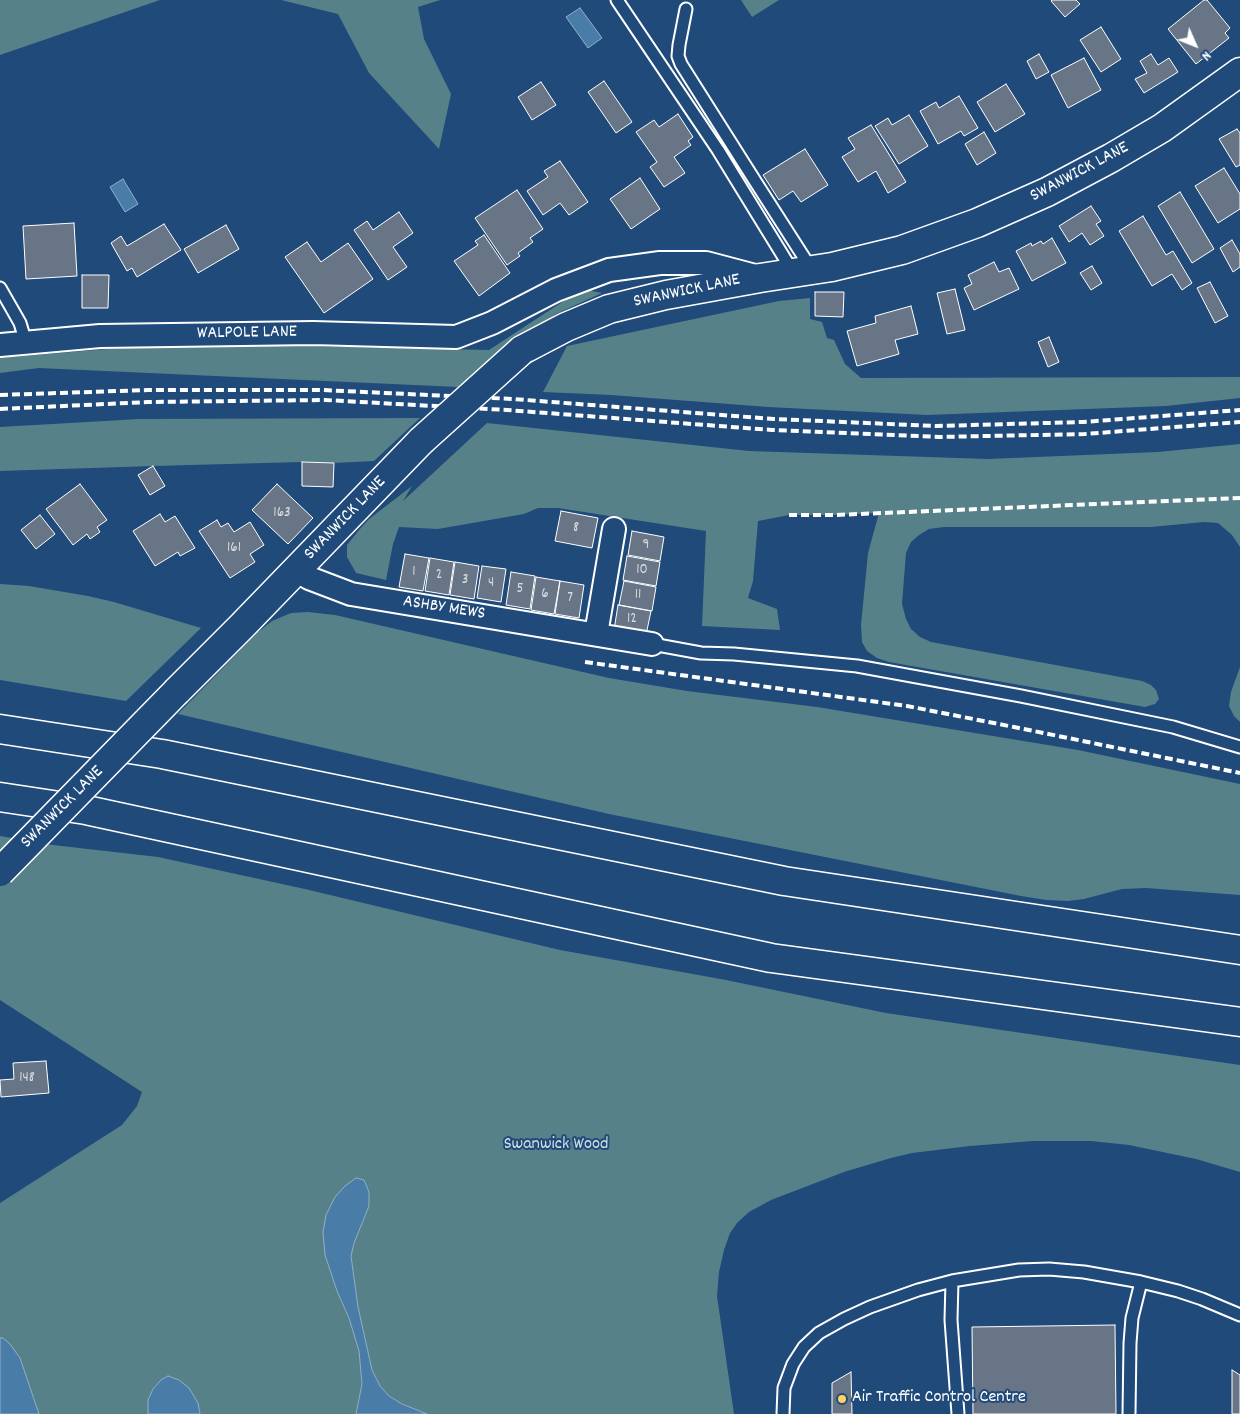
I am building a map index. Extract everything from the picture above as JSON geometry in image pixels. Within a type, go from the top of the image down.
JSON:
[{"type":"main road","name":"SWANWICK LANE","points":[[0,872],[421,441],[522,350],[566,327],[609,309],[666,295],[832,267],[902,250],[977,223],[1047,192],[1112,158],[1162,128],[1240,72]]},
{"type":"main road","points":[[0,729],[162,754],[784,881],[1240,950]]},
{"type":"main road","points":[[0,797],[86,810],[771,958],[1240,1022]]},
{"type":"street","name":"SWANWICK LANE","points":[[492,323],[556,290],[609,270],[660,263],[706,262],[760,278]]},
{"type":"street","name":"WALPOLE LANE","points":[[0,345],[100,336],[313,332],[456,337],[492,323]]},
{"type":"street","points":[[596,634],[614,528]]},
{"type":"street","name":"ASHBY MEWS","points":[[297,570],[309,578],[351,594],[652,644]]},
{"type":"lane","points":[[617,0],[718,150],[803,271]]},
{"type":"lane","points":[[686,9],[678,56],[681,64],[754,181],[803,271]]},
{"type":"lane","points":[[0,288],[20,323],[26,343]]},
{"type":"lane","points":[[652,644],[701,653],[734,654],[857,666],[1021,696],[1173,727],[1240,747]]},
{"type":"lane","points":[[782,1414],[784,1388],[793,1364],[804,1347],[819,1332],[870,1307],[918,1290],[952,1281],[1006,1271],[1049,1269],[1084,1272],[1141,1282],[1185,1293],[1240,1315]]},
{"type":"lane","points":[[952,1281],[951,1320],[958,1414]]},
{"type":"lane","points":[[1129,1414],[1132,1318],[1141,1282]]},
{"type":"green space","points":[[0,0],[160,0],[0,55]]},
{"type":"green space","points":[[281,0],[440,0],[418,7],[424,39],[451,94],[439,149],[369,73],[338,14]]},
{"type":"green space","points":[[741,0],[779,0],[752,17]]},
{"type":"green space","points":[[582,289],[602,293],[556,314],[458,387],[39,368],[0,373],[0,358],[179,343],[489,350]]},
{"type":"green space","points":[[810,298],[810,319],[822,322],[827,338],[834,340],[845,364],[861,378],[1240,377],[1240,398],[1166,406],[927,415],[768,407],[611,395],[543,392],[567,346],[779,301]]},
{"type":"green space","points":[[420,418],[374,461],[0,471],[0,427],[139,419]]},
{"type":"green space","points":[[487,423],[749,451],[988,459],[1158,452],[1240,444],[1240,547],[1232,535],[1218,523],[1204,522],[1151,527],[944,527],[929,529],[911,542],[906,553],[902,604],[911,629],[920,637],[931,642],[1142,681],[1151,685],[1156,690],[1159,699],[1155,704],[1145,707],[889,662],[877,658],[867,651],[862,642],[861,625],[868,553],[879,513],[789,515],[758,521],[753,581],[748,598],[777,609],[780,630],[702,626],[706,531],[558,508],[538,508],[524,514],[438,529],[399,527],[393,544],[386,580],[356,573],[347,557],[347,545],[359,530],[369,519],[412,486],[403,501]]},
{"type":"green space","points":[[0,584],[29,586],[88,596],[201,628],[126,701],[0,680]]},
{"type":"green space","points":[[308,612],[335,615],[609,678],[687,691],[817,707],[1078,750],[1240,784],[1240,895],[1146,888],[1122,889],[1084,899],[1068,901],[1021,896],[609,814],[178,714],[258,632],[272,621],[291,613]]},
{"type":"green space","points":[[1240,667],[1240,722],[1234,716],[1229,706],[1231,692]]},
{"type":"green space","name":"Swanwick Wood","points":[[0,836],[53,845],[158,857],[305,889],[560,950],[726,980],[886,1013],[1240,1065],[1240,1172],[1196,1159],[1129,1145],[1091,1141],[1033,1141],[912,1153],[844,1172],[771,1200],[749,1212],[737,1223],[730,1233],[719,1272],[717,1296],[734,1414],[427,1414],[402,1404],[389,1396],[380,1386],[372,1370],[358,1307],[351,1256],[354,1243],[369,1206],[369,1192],[364,1180],[356,1178],[325,1255],[337,1291],[349,1318],[359,1351],[362,1384],[356,1414],[200,1414],[198,1403],[161,1380],[153,1389],[148,1400],[148,1414],[39,1414],[20,1358],[3,1338],[0,1338],[0,1203],[122,1125],[137,1106],[142,1092],[0,1000]]},
{"type":"water","points":[[580,8],[602,38],[588,48],[566,17]]},
{"type":"water","points":[[123,179],[138,204],[125,212],[110,187]]},
{"type":"water","points":[[356,1178],[364,1180],[369,1192],[369,1206],[354,1243],[351,1256],[358,1307],[372,1370],[380,1386],[389,1396],[402,1404],[427,1414],[356,1414],[362,1384],[359,1351],[349,1318],[337,1291],[325,1255],[323,1232],[326,1215],[335,1197]]},
{"type":"water","points":[[0,1338],[3,1338],[10,1344],[20,1358],[39,1414],[0,1414]]},
{"type":"water","points":[[168,1376],[179,1380],[189,1388],[198,1403],[200,1414],[148,1414],[148,1400],[153,1389],[161,1380]]},
{"type":"building","points":[[1052,0],[1076,0],[1080,4],[1065,17]]},
{"type":"building","points":[[1204,0],[1207,0],[1230,28],[1225,33],[1229,38],[1196,64],[1168,29]]},
{"type":"building","points":[[1101,27],[1121,59],[1101,72],[1080,40]]},
{"type":"building","points":[[1039,54],[1049,72],[1036,79],[1027,61]]},
{"type":"building","points":[[1151,54],[1158,65],[1169,58],[1178,72],[1144,93],[1135,79],[1147,73],[1140,61]]},
{"type":"building","points":[[1084,58],[1101,90],[1068,108],[1051,75]]},
{"type":"building","points":[[604,81],[632,122],[616,133],[588,92]]},
{"type":"building","points":[[541,82],[556,105],[532,120],[518,97]]},
{"type":"building","points":[[1006,84],[1025,114],[995,132],[977,102]]},
{"type":"building","points":[[959,96],[978,128],[964,136],[961,131],[938,144],[920,111],[936,102],[939,108]]},
{"type":"building","points":[[678,114],[693,137],[688,141],[691,145],[674,157],[685,173],[664,187],[650,167],[657,162],[636,132],[654,120],[659,127]]},
{"type":"building","points":[[909,115],[928,146],[899,164],[875,126],[888,118],[892,125]]},
{"type":"building","points":[[871,125],[906,182],[888,193],[876,171],[858,182],[842,157],[855,149],[848,138]]},
{"type":"building","points":[[1237,129],[1240,133],[1240,165],[1236,167],[1219,139]]},
{"type":"building","points":[[984,132],[996,153],[977,165],[965,144]]},
{"type":"building","points":[[805,149],[828,185],[801,202],[793,191],[779,200],[763,175]]},
{"type":"building","points":[[560,161],[588,202],[569,215],[560,203],[543,215],[527,191],[548,177],[544,171]]},
{"type":"building","points":[[1224,168],[1240,194],[1240,209],[1218,223],[1195,186]]},
{"type":"building","points":[[640,178],[660,209],[631,229],[610,199]]},
{"type":"building","points":[[517,190],[543,229],[530,238],[533,242],[518,253],[520,256],[507,265],[475,218]]},
{"type":"building","points":[[1180,192],[1214,249],[1192,263],[1158,206]]},
{"type":"building","points":[[1091,206],[1101,221],[1096,224],[1104,236],[1090,245],[1082,233],[1069,242],[1059,226]]},
{"type":"building","points":[[399,212],[413,233],[393,247],[407,267],[388,280],[354,230],[367,221],[373,230]]},
{"type":"building","points":[[1143,216],[1166,255],[1173,251],[1192,283],[1182,290],[1172,274],[1152,286],[1119,231]]},
{"type":"building","points":[[74,223],[77,276],[26,279],[23,226]]},
{"type":"building","points":[[164,224],[181,250],[137,277],[132,268],[127,271],[111,243],[121,236],[127,246]]},
{"type":"building","points":[[226,225],[239,249],[198,273],[184,249]]},
{"type":"building","points":[[484,235],[510,273],[479,296],[454,261],[478,245],[475,241]]},
{"type":"building","points":[[1052,238],[1066,263],[1032,281],[1016,251],[1031,243],[1032,246],[1041,241],[1043,244]]},
{"type":"building","points":[[1232,240],[1240,254],[1240,267],[1233,272],[1220,248]]},
{"type":"building","points":[[307,242],[321,262],[348,243],[373,279],[324,313],[285,257]]},
{"type":"building","points":[[994,262],[999,272],[1009,268],[1019,289],[974,310],[964,288],[972,284],[968,275]]},
{"type":"building","points":[[1092,266],[1102,283],[1091,290],[1080,273]]},
{"type":"building","points":[[82,275],[109,275],[108,308],[82,308]]},
{"type":"building","points":[[1210,282],[1228,316],[1215,323],[1197,288]]},
{"type":"building","points":[[955,289],[965,330],[947,334],[937,293]]},
{"type":"building","points":[[815,292],[844,292],[843,317],[815,316]]},
{"type":"building","points":[[911,306],[918,334],[895,340],[899,354],[857,366],[847,331],[876,323],[875,316]]},
{"type":"building","points":[[1049,337],[1059,362],[1048,367],[1038,342]]},
{"type":"building","points":[[302,462],[334,463],[333,487],[302,486]]},
{"type":"building","points":[[153,466],[165,486],[150,495],[138,475]]},
{"type":"building","points":[[80,484],[107,520],[97,527],[100,532],[90,539],[87,534],[73,545],[46,509]]},
{"type":"building","points":[[277,484],[313,518],[288,544],[252,510]]},
{"type":"building","points":[[561,511],[598,518],[592,548],[555,541]]},
{"type":"building","points":[[160,514],[165,522],[175,516],[195,548],[180,556],[178,552],[155,566],[133,531]]},
{"type":"building","points":[[40,515],[55,534],[36,549],[21,530]]},
{"type":"building","points":[[217,520],[221,527],[228,523],[234,532],[250,522],[264,545],[250,554],[255,562],[230,578],[199,531]]},
{"type":"building","points":[[632,531],[664,537],[660,561],[628,555]]},
{"type":"building","points":[[405,554],[429,558],[423,591],[399,587]]},
{"type":"building","points":[[627,556],[660,562],[656,586],[623,580]]},
{"type":"building","points":[[430,558],[454,562],[449,595],[425,591]]},
{"type":"building","points":[[455,562],[479,566],[474,599],[450,595]]},
{"type":"building","points":[[482,566],[506,569],[501,602],[477,598]]},
{"type":"building","points":[[511,572],[535,576],[530,609],[506,605]]},
{"type":"building","points":[[536,577],[560,581],[554,614],[531,610]]},
{"type":"building","points":[[560,581],[584,585],[579,618],[555,614]]},
{"type":"building","points":[[624,581],[656,587],[652,611],[619,605]]},
{"type":"building","points":[[618,605],[651,611],[646,635],[614,630]]},
{"type":"building","points":[[46,1061],[49,1093],[1,1097],[0,1080],[14,1079],[13,1063]]},
{"type":"building","points":[[1115,1325],[1116,1414],[973,1414],[972,1327]]},
{"type":"building","points":[[1232,1370],[1240,1375],[1240,1414],[1232,1414]]},
{"type":"building","name":"Air Traffic Control Centre","points":[[851,1372],[852,1414],[832,1414],[832,1383]]},
{"type":"railway","points":[[0,395],[148,390],[322,390],[513,399],[774,419],[936,426],[1083,422],[1240,410]]},
{"type":"railway","points":[[0,409],[148,402],[325,400],[507,410],[772,430],[940,437],[1085,434],[1240,422]]},
{"type":"railway","points":[[789,515],[836,515],[1240,498]]},
{"type":"railway","points":[[585,662],[907,706],[1240,773]]},
{"type":"place","name":"Air Traffic Control Centre","points":[[842,1399]]}]
